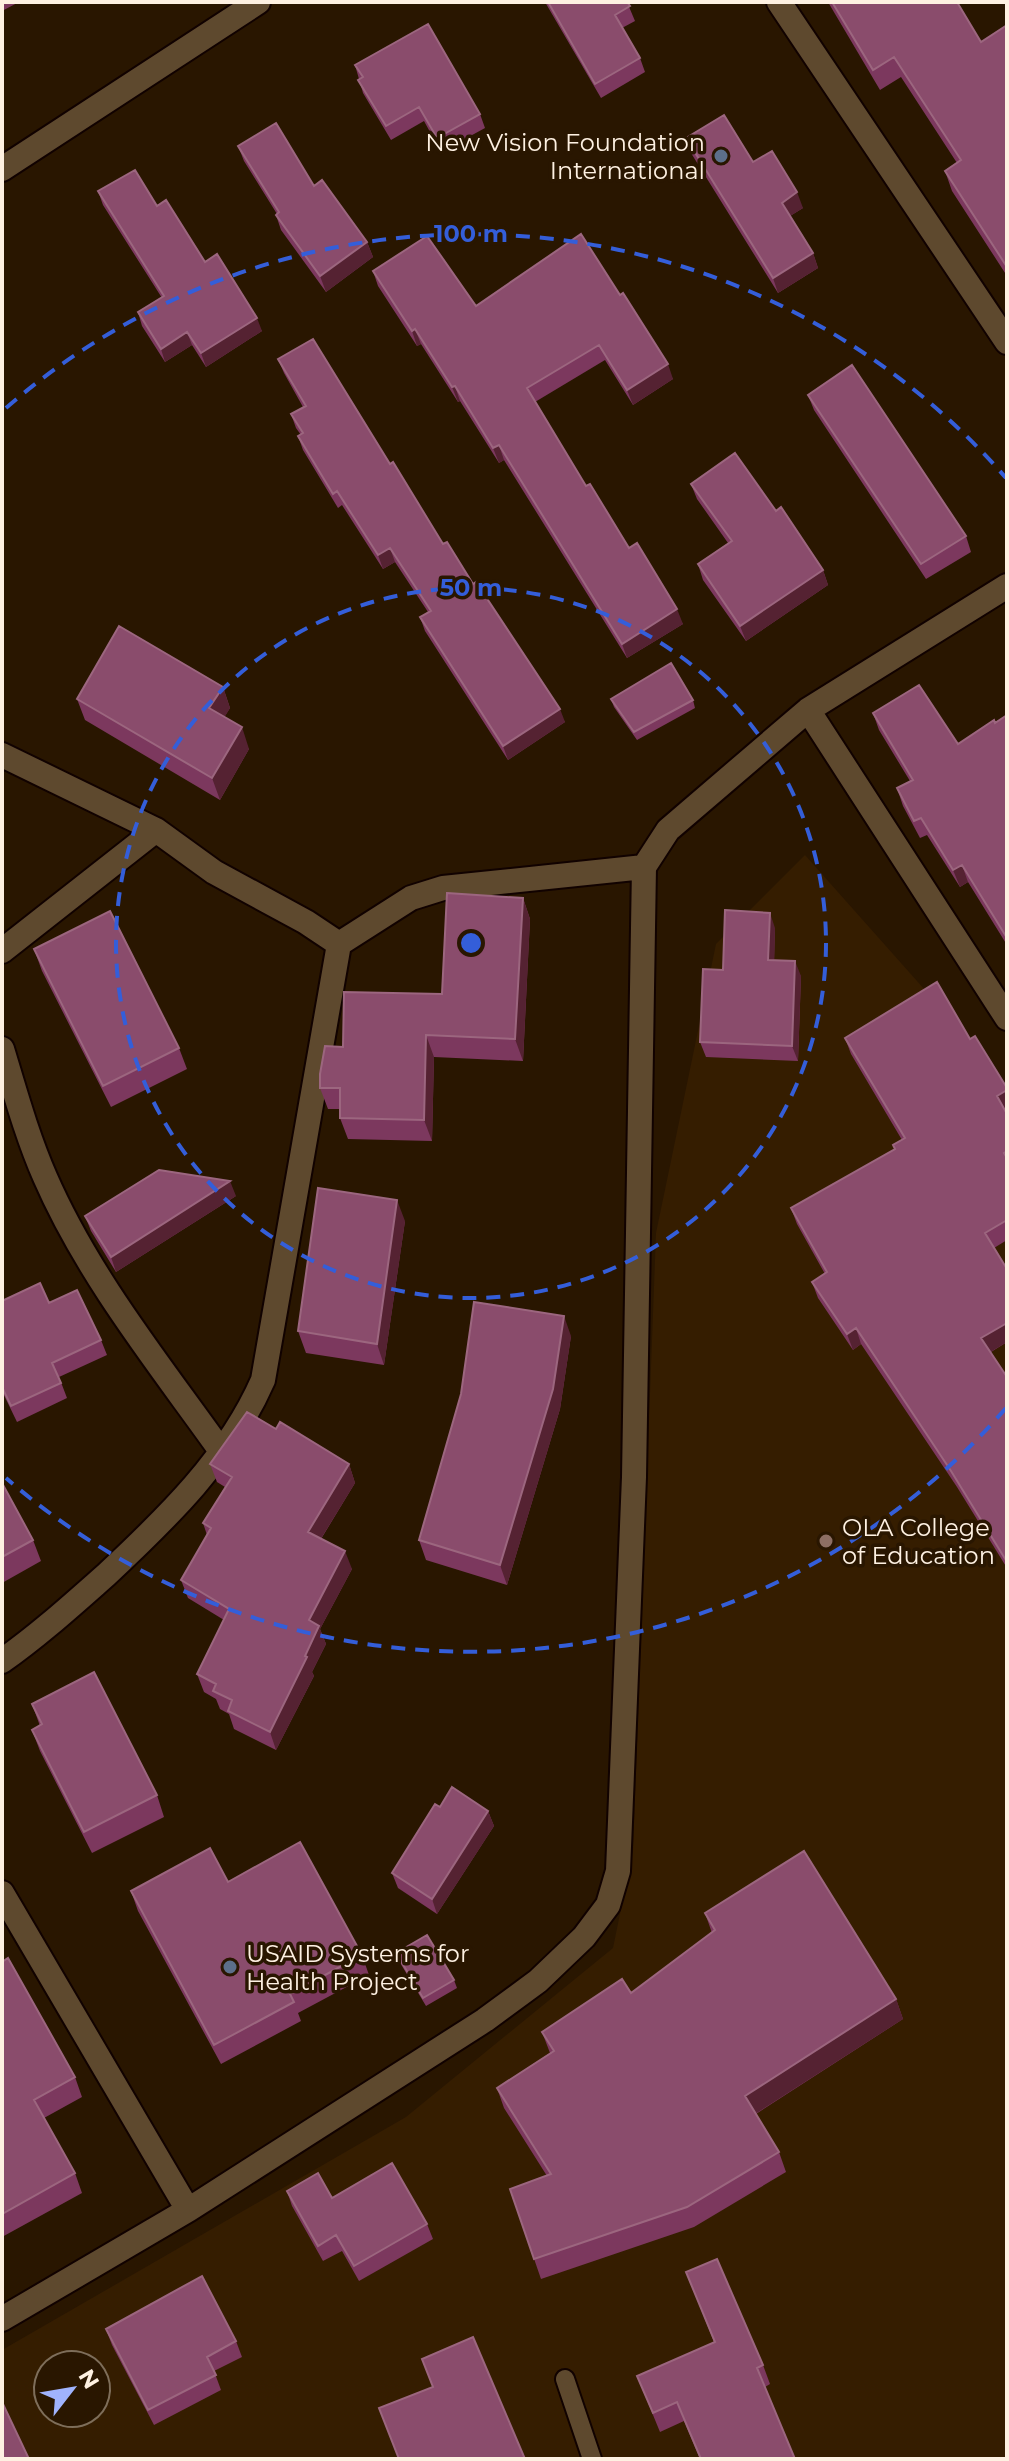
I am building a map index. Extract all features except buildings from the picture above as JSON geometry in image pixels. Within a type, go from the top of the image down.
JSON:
[{"type":"street","points":[[2,169],[258,2]]},
{"type":"street","points":[[779,2],[1007,342]]},
{"type":"street","points":[[2,2319],[188,2210],[485,2020],[538,1981],[584,1937],[608,1905],[618,1871],[634,1477],[644,867],[668,830],[808,710],[1007,586]]},
{"type":"street","points":[[808,710],[1007,1018]]},
{"type":"street","points":[[2,755],[156,830],[214,872],[306,922],[339,944]]},
{"type":"street","points":[[2,951],[156,830]]},
{"type":"street","points":[[2,1661],[40,1634],[189,1494],[253,1402],[263,1380],[339,944],[411,898],[443,888],[644,867]]},
{"type":"street","points":[[2,1049],[45,1178],[74,1233],[114,1300],[221,1451]]},
{"type":"street","points":[[2,1893],[188,2210]]},
{"type":"lane","points":[[565,2379],[592,2459]]},
{"type":"shaded area","name":"OLA College of Education","points":[[805,855],[925,990],[1007,1124],[1007,2459],[2,2459],[2,2350],[406,2117],[613,1948],[633,1850],[656,1233],[716,944]]},
{"type":"place","name":"New Vision Foundation International","points":[[721,156]]},
{"type":"place","name":"OLA College of Education","points":[[826,1541]]},
{"type":"place","name":"USAID Systems for Health Project","points":[[230,1967]]}]
